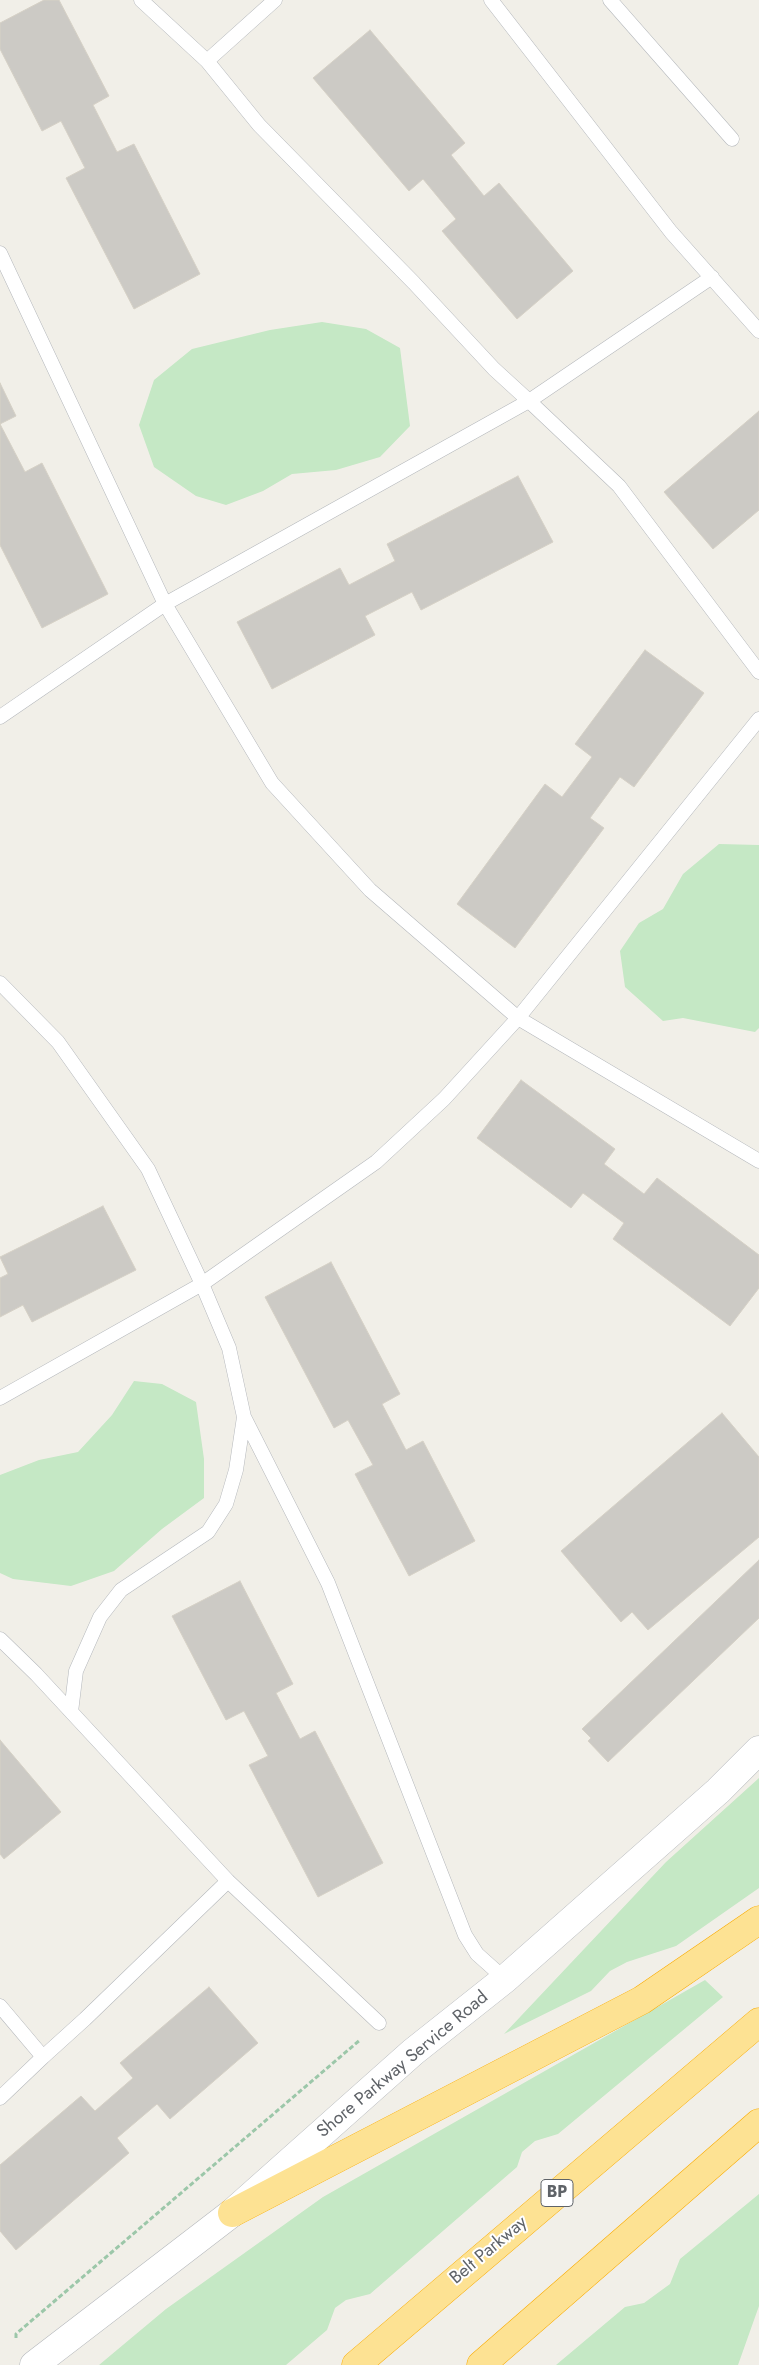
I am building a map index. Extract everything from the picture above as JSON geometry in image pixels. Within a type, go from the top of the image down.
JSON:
[{"type":"highway","points":[[232,2213],[642,2000],[759,1920]]},
{"type":"highway","name":"Belt Parkway","points":[[356,2365],[759,2022]]},
{"type":"highway","points":[[481,2365],[759,2123]]},
{"type":"street","name":"Shore Parkway Service Road","points":[[34,2365],[232,2213],[413,2052],[505,1979],[718,1791],[759,1750]]},
{"type":"lane","points":[[142,0],[207,61],[259,125],[414,283],[494,369],[619,486],[759,672]]},
{"type":"lane","points":[[207,61],[275,0]]},
{"type":"lane","points":[[491,0],[671,232],[759,331]]},
{"type":"lane","points":[[610,0],[732,139]]},
{"type":"lane","points":[[0,253],[165,604],[272,783],[370,890],[518,1018],[759,1161]]},
{"type":"lane","points":[[0,718],[165,604],[528,401],[712,277]]},
{"type":"lane","points":[[0,1398],[202,1284],[376,1162],[444,1099],[518,1018],[759,719]]},
{"type":"lane","points":[[0,983],[58,1042],[148,1169],[202,1284],[229,1348],[244,1418],[328,1583],[465,1935],[477,1954],[505,1979]]},
{"type":"lane","points":[[71,1712],[76,1671],[100,1618],[122,1590],[208,1532],[226,1504],[236,1470],[244,1418]]},
{"type":"lane","points":[[0,1639],[71,1712],[228,1881],[379,2023]]},
{"type":"lane","points":[[0,2098],[228,1881]]},
{"type":"lane","points":[[0,2006],[43,2057]]},
{"type":"path","points":[[16,2334],[379,2023]]},
{"type":"green space","points":[[322,322],[366,329],[400,348],[410,426],[380,457],[336,470],[292,474],[263,491],[226,505],[196,496],[154,467],[139,425],[154,380],[192,349],[270,330]]},
{"type":"green space","points":[[719,844],[759,845],[759,1028],[755,1032],[683,1018],[663,1021],[625,987],[620,951],[639,923],[663,909],[683,874]]},
{"type":"green space","points":[[134,1381],[162,1384],[196,1402],[204,1459],[204,1498],[162,1529],[114,1571],[71,1586],[13,1579],[0,1573],[0,1475],[39,1460],[78,1452],[112,1415]]},
{"type":"green space","points":[[759,1778],[759,1888],[676,1946],[627,1962],[610,1971],[591,1991],[504,2034],[666,1862]]},
{"type":"green space","points":[[705,1980],[723,1997],[558,2134],[535,2141],[522,2152],[517,2167],[370,2294],[346,2300],[335,2308],[327,2330],[286,2365],[99,2365],[166,2309],[323,2197]]},
{"type":"green space","points":[[759,2194],[759,2306],[738,2365],[556,2365],[625,2307],[644,2303],[670,2284],[680,2259]]},
{"type":"building","points":[[44,0],[59,0],[109,96],[93,105],[117,152],[134,144],[200,274],[134,309],[66,178],[85,168],[61,121],[42,131],[0,49],[0,23]]},
{"type":"building","points":[[370,30],[465,143],[451,155],[484,196],[499,183],[573,271],[517,319],[442,231],[456,219],[423,179],[409,191],[313,78]]},
{"type":"building","points":[[0,383],[16,416],[0,424]]},
{"type":"building","points":[[759,411],[759,510],[713,549],[664,492]]},
{"type":"building","points":[[0,424],[25,472],[42,463],[108,594],[42,628],[0,545]]},
{"type":"building","points":[[518,476],[553,542],[421,610],[412,592],[365,616],[375,635],[272,689],[237,622],[340,568],[349,585],[395,561],[387,544]]},
{"type":"building","points":[[645,650],[704,693],[634,787],[620,777],[590,818],[604,828],[515,948],[457,904],[545,784],[562,797],[592,757],[575,744]]},
{"type":"building","points":[[521,1080],[615,1149],[604,1164],[644,1194],[657,1178],[759,1255],[759,1288],[730,1326],[613,1239],[624,1223],[583,1193],[571,1208],[477,1138]]},
{"type":"building","points":[[103,1206],[136,1270],[32,1322],[23,1305],[0,1317],[0,1278],[8,1274],[0,1257]]},
{"type":"building","points":[[331,1262],[400,1394],[382,1404],[406,1450],[423,1441],[475,1541],[409,1576],[355,1474],[373,1465],[348,1420],[334,1428],[265,1297]]},
{"type":"building","points":[[722,1413],[759,1457],[759,1537],[648,1630],[632,1612],[621,1622],[561,1551]]},
{"type":"building","points":[[759,1560],[759,1618],[608,1762],[588,1741],[591,1738],[582,1729]]},
{"type":"building","points":[[240,1581],[293,1684],[276,1693],[300,1739],[315,1731],[383,1863],[318,1897],[249,1765],[268,1756],[244,1711],[226,1720],[172,1616]]},
{"type":"building","points":[[0,1740],[61,1812],[4,1859],[0,1854]]},
{"type":"building","points":[[209,1987],[258,2043],[170,2119],[157,2104],[117,2138],[129,2153],[16,2250],[0,2231],[0,2165],[81,2096],[95,2111],[133,2078],[120,2063]]}]
